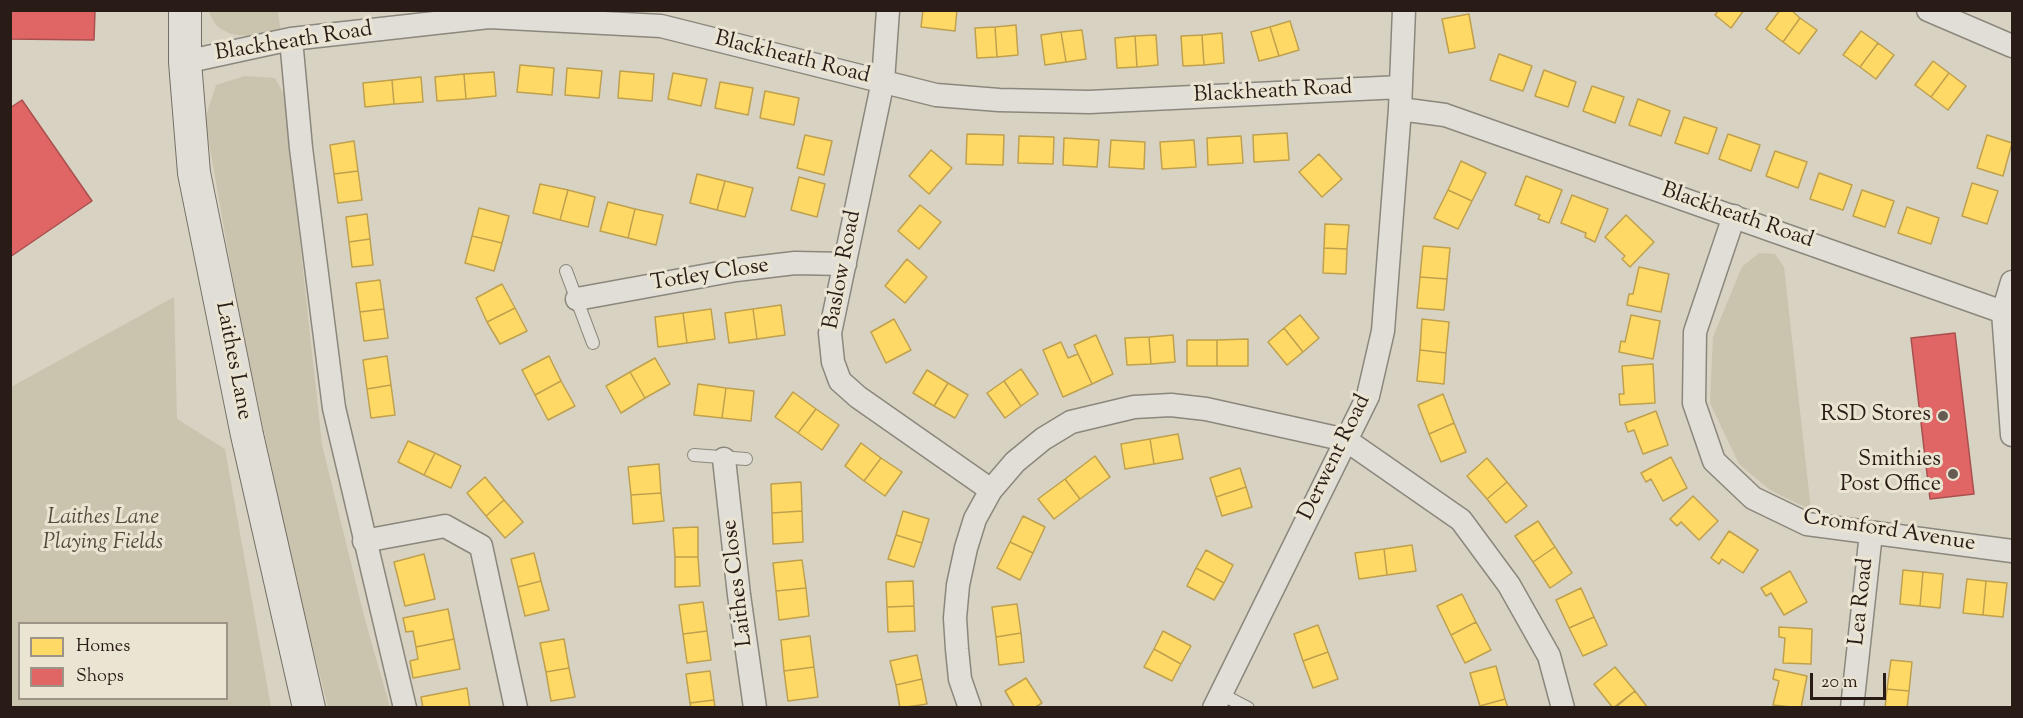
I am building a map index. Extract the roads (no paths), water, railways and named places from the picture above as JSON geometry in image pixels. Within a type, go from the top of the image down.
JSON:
[{"type":"main road","name":"Laithes Lane","points":[[185,10],[185,62],[194,173],[246,435],[309,708]]},
{"type":"street","name":"Baslow Road","points":[[888,10],[883,81],[830,333],[833,362],[840,381],[858,397],[991,490]]},
{"type":"street","name":"Derwent Road","points":[[1217,701],[1368,396],[1383,332],[1401,98],[1404,10]]},
{"type":"street","points":[[1928,10],[2013,46]]},
{"type":"street","name":"Blackheath Road","points":[[185,62],[291,39],[490,14],[661,26],[946,96],[1089,102],[1401,98],[1445,116],[2003,312]]},
{"type":"street","points":[[291,39],[301,148],[334,408],[405,708]]},
{"type":"street","name":"Cromford Avenue","points":[[1734,216],[1695,332],[1694,403],[1714,461],[1754,498],[1807,524],[2013,551]]},
{"type":"street","name":"Totley Close","points":[[577,299],[736,270],[795,263],[845,264]]},
{"type":"street","points":[[2013,282],[2003,312],[2013,435]]},
{"type":"street","points":[[970,708],[960,679],[957,649],[955,618],[958,585],[975,519],[991,490],[1015,462],[1043,439],[1071,422],[1134,407],[1171,405],[1206,409],[1346,440],[1461,520],[1509,585],[1549,656],[1563,708]]},
{"type":"street","name":"Laithes Close","points":[[735,459],[739,595],[755,708]]},
{"type":"street","points":[[364,541],[445,526],[481,546],[516,708]]},
{"type":"street","name":"Lea Road","points":[[1852,708],[1871,533]]},
{"type":"lane","points":[[566,271],[593,343]]},
{"type":"lane","points":[[694,455],[735,459]]},
{"type":"lane","points":[[1217,701],[1248,708]]},
{"type":"place","name":"RSD Stores","points":[[1943,416]]},
{"type":"place","name":"Smithies Post Office","points":[[1953,474]]},
{"type":"park label","name":"Laithes Lane Playing Fields","points":[[103,532]]}]
